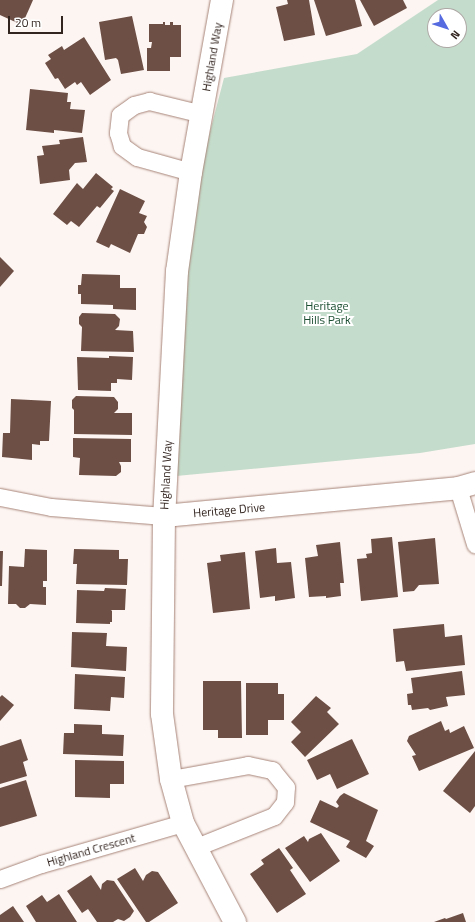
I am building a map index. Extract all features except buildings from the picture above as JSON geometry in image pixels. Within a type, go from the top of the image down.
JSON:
[{"type":"street","name":"Highland Way","points":[[222,0],[191,172],[177,271],[164,516],[162,714],[171,779],[183,823],[213,883],[235,922]]},
{"type":"street","points":[[191,172],[137,157],[122,146],[118,133],[120,115],[134,105],[149,100],[202,114]]},
{"type":"street","name":"Heritage Drive","points":[[0,497],[51,507],[164,516],[466,485],[475,544]]},
{"type":"street","points":[[171,779],[248,765],[272,770],[286,787],[285,802],[274,816],[196,847]]},
{"type":"street","name":"Highland Crescent","points":[[0,879],[41,864],[183,823]]},
{"type":"green space","name":"Heritage Hills Park","points":[[438,0],[475,0],[475,444],[420,453],[176,476],[179,298],[195,189],[224,78],[357,54]]}]
